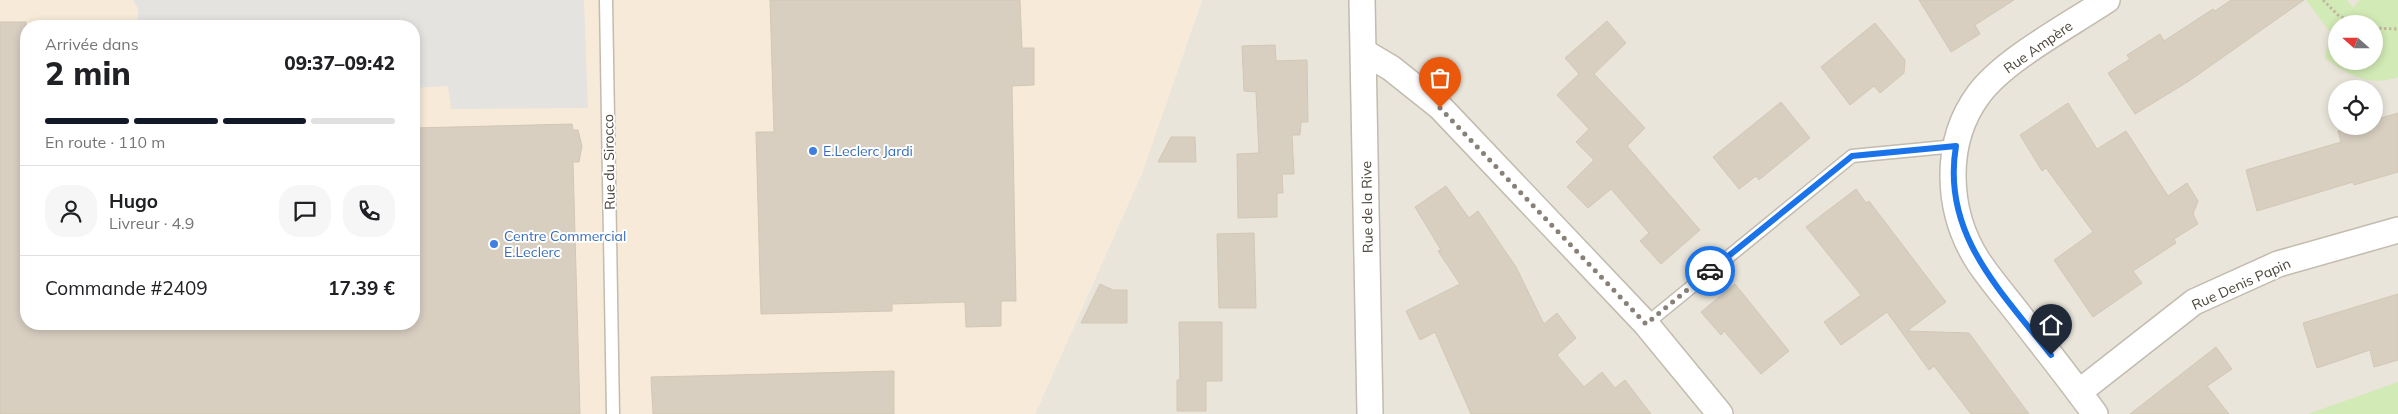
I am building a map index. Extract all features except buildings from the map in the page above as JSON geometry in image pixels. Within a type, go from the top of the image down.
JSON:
[{"type":"street","name":"Rue Ampère","points":[[2095,414],[1978,260],[1962,226],[1954,192],[1952,170],[1956,146],[1967,113],[1980,93],[2007,66],[2107,0]]},
{"type":"street","name":"Rue de la Rive","points":[[1357,3],[1364,52],[1370,414]]},
{"type":"street","points":[[1364,52],[1391,68],[1440,108],[1646,324],[1720,414]]},
{"type":"street","name":"Rue Denis Papin","points":[[2079,392],[2194,302],[2278,264],[2398,230]]},
{"type":"lane","name":"Rue du Sirocco","points":[[606,0],[613,414]]},
{"type":"lane","points":[[1646,324],[1852,156],[1956,146]]},
{"type":"path","points":[[2323,0],[2338,15]]},
{"type":"path","points":[[2383,28],[2398,29]]},
{"type":"shaded area","points":[[0,0],[1202,0],[1142,173],[1035,414],[0,414]]},
{"type":"shaded area","points":[[133,0],[584,0],[588,108],[451,109],[448,86],[420,88],[420,20],[138,20],[138,9]]},
{"type":"shaded area","points":[[1202,0],[2398,0],[2398,414],[1035,414],[1142,173]]},
{"type":"green space","points":[[2306,0],[2347,0],[2353,8],[2360,0],[2398,0],[2398,77],[2383,80],[2368,80],[2341,70],[2383,70],[2383,15],[2328,15],[2328,29]]},
{"type":"green space","points":[[2328,42],[2328,60],[2325,58]]},
{"type":"green space","points":[[2398,382],[2398,414],[2308,414]]},
{"type":"way so far","points":[[1440,108],[1646,324],[1710,271]]},
{"type":"place","name":"E.Leclerc Jardi","points":[[813,151]]},
{"type":"place","name":"Centre Commercial E.Leclerc","points":[[494,244]]},
{"type":"route","points":[[1710,271],[1852,156],[1956,146],[1952,170],[1954,192],[1962,226],[1978,260],[2051,355]]}]
